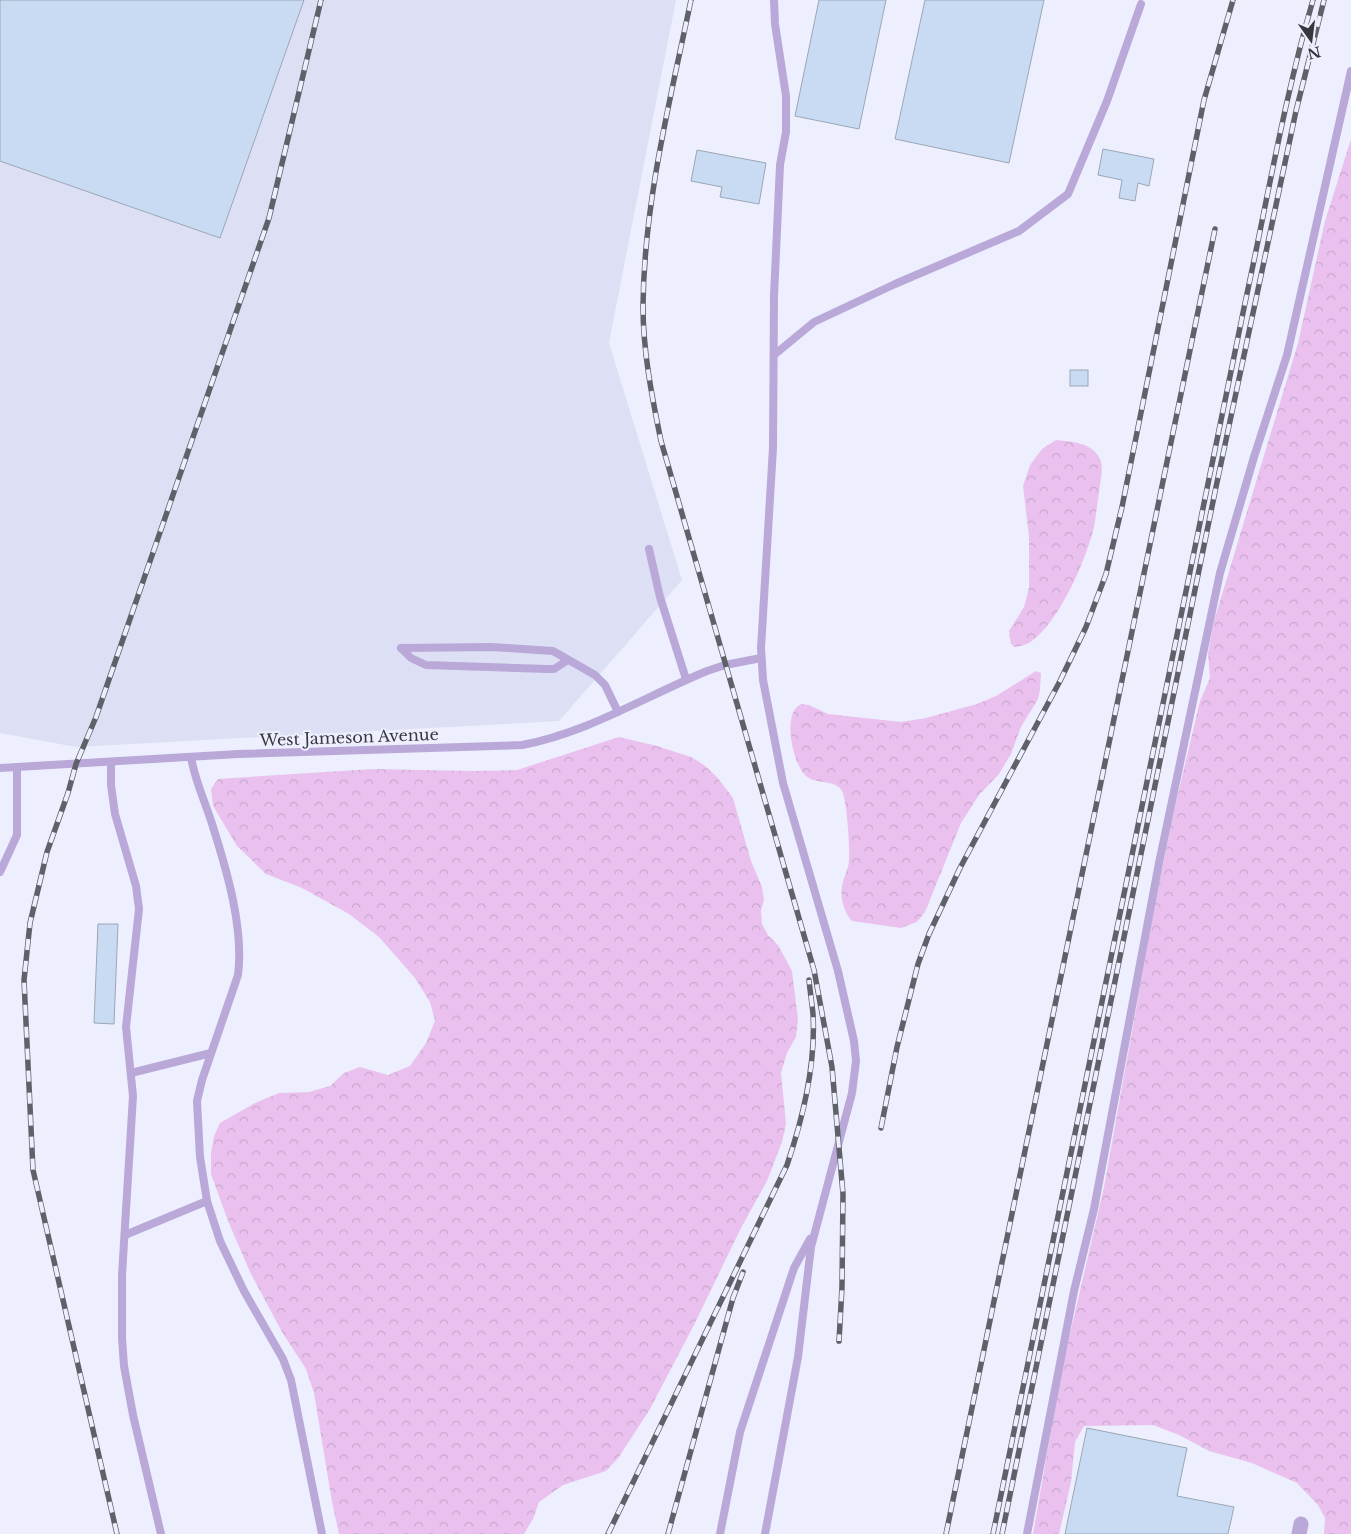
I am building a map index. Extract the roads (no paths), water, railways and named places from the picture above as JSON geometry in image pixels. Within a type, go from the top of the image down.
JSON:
[{"type":"lane","points":[[765,1534],[798,1357],[814,1230],[852,1093],[856,1061],[854,1041],[838,971],[783,783],[763,680],[761,658],[773,448],[775,286],[779,174],[786,132],[786,96],[774,24],[774,0]]},
{"type":"lane","points":[[774,355],[814,322],[895,284],[1019,232],[1068,194],[1107,101],[1141,4]]},
{"type":"lane","points":[[1026,1534],[1074,1291],[1094,1209],[1159,864],[1220,573],[1254,457],[1287,356],[1351,71]]},
{"type":"lane","points":[[648,550],[660,597],[686,680]]},
{"type":"lane","points":[[568,660],[554,669],[426,665],[411,658],[401,648],[491,647],[553,651],[595,675],[605,685],[618,712]]},
{"type":"lane","name":"West Jameson Avenue","points":[[0,768],[191,757],[522,745],[543,742],[618,712],[686,680],[725,665],[761,658]]},
{"type":"lane","points":[[191,757],[194,776],[213,827],[230,889],[239,963],[238,975],[202,1080],[197,1101],[200,1157],[207,1201],[220,1241],[232,1268],[283,1358],[291,1380],[322,1534]]},
{"type":"lane","points":[[112,762],[111,785],[115,814],[136,886],[139,909],[126,1027],[133,1096],[122,1274],[124,1366],[132,1415],[161,1534]]},
{"type":"lane","points":[[0,872],[17,835],[17,767]]},
{"type":"lane","points":[[131,1073],[211,1053]]},
{"type":"lane","points":[[125,1236],[207,1201]]},
{"type":"lane","points":[[720,1534],[740,1432],[794,1268],[814,1230]]},
{"type":"railway","points":[[117,1534],[33,1170],[24,980],[30,923],[47,852],[76,764],[96,717],[269,218],[321,0]]},
{"type":"railway","points":[[691,0],[667,114],[648,229],[644,267],[643,306],[646,357],[661,441],[814,970],[832,1067],[843,1194],[842,1287],[839,1341]]},
{"type":"railway","points":[[881,1128],[897,1047],[918,964],[929,934],[960,868],[1060,681],[1086,627],[1106,574],[1122,507],[1204,100],[1233,0]]},
{"type":"railway","points":[[993,1534],[1276,151],[1293,75],[1313,0]]},
{"type":"railway","points":[[1002,1534],[1216,487],[1296,111],[1324,0]]},
{"type":"railway","points":[[946,1534],[1215,229]]},
{"type":"railway","points":[[608,1534],[787,1165],[803,1110],[810,1072],[813,1014],[809,980]]},
{"type":"railway","points":[[668,1534],[733,1298],[743,1272]]}]
